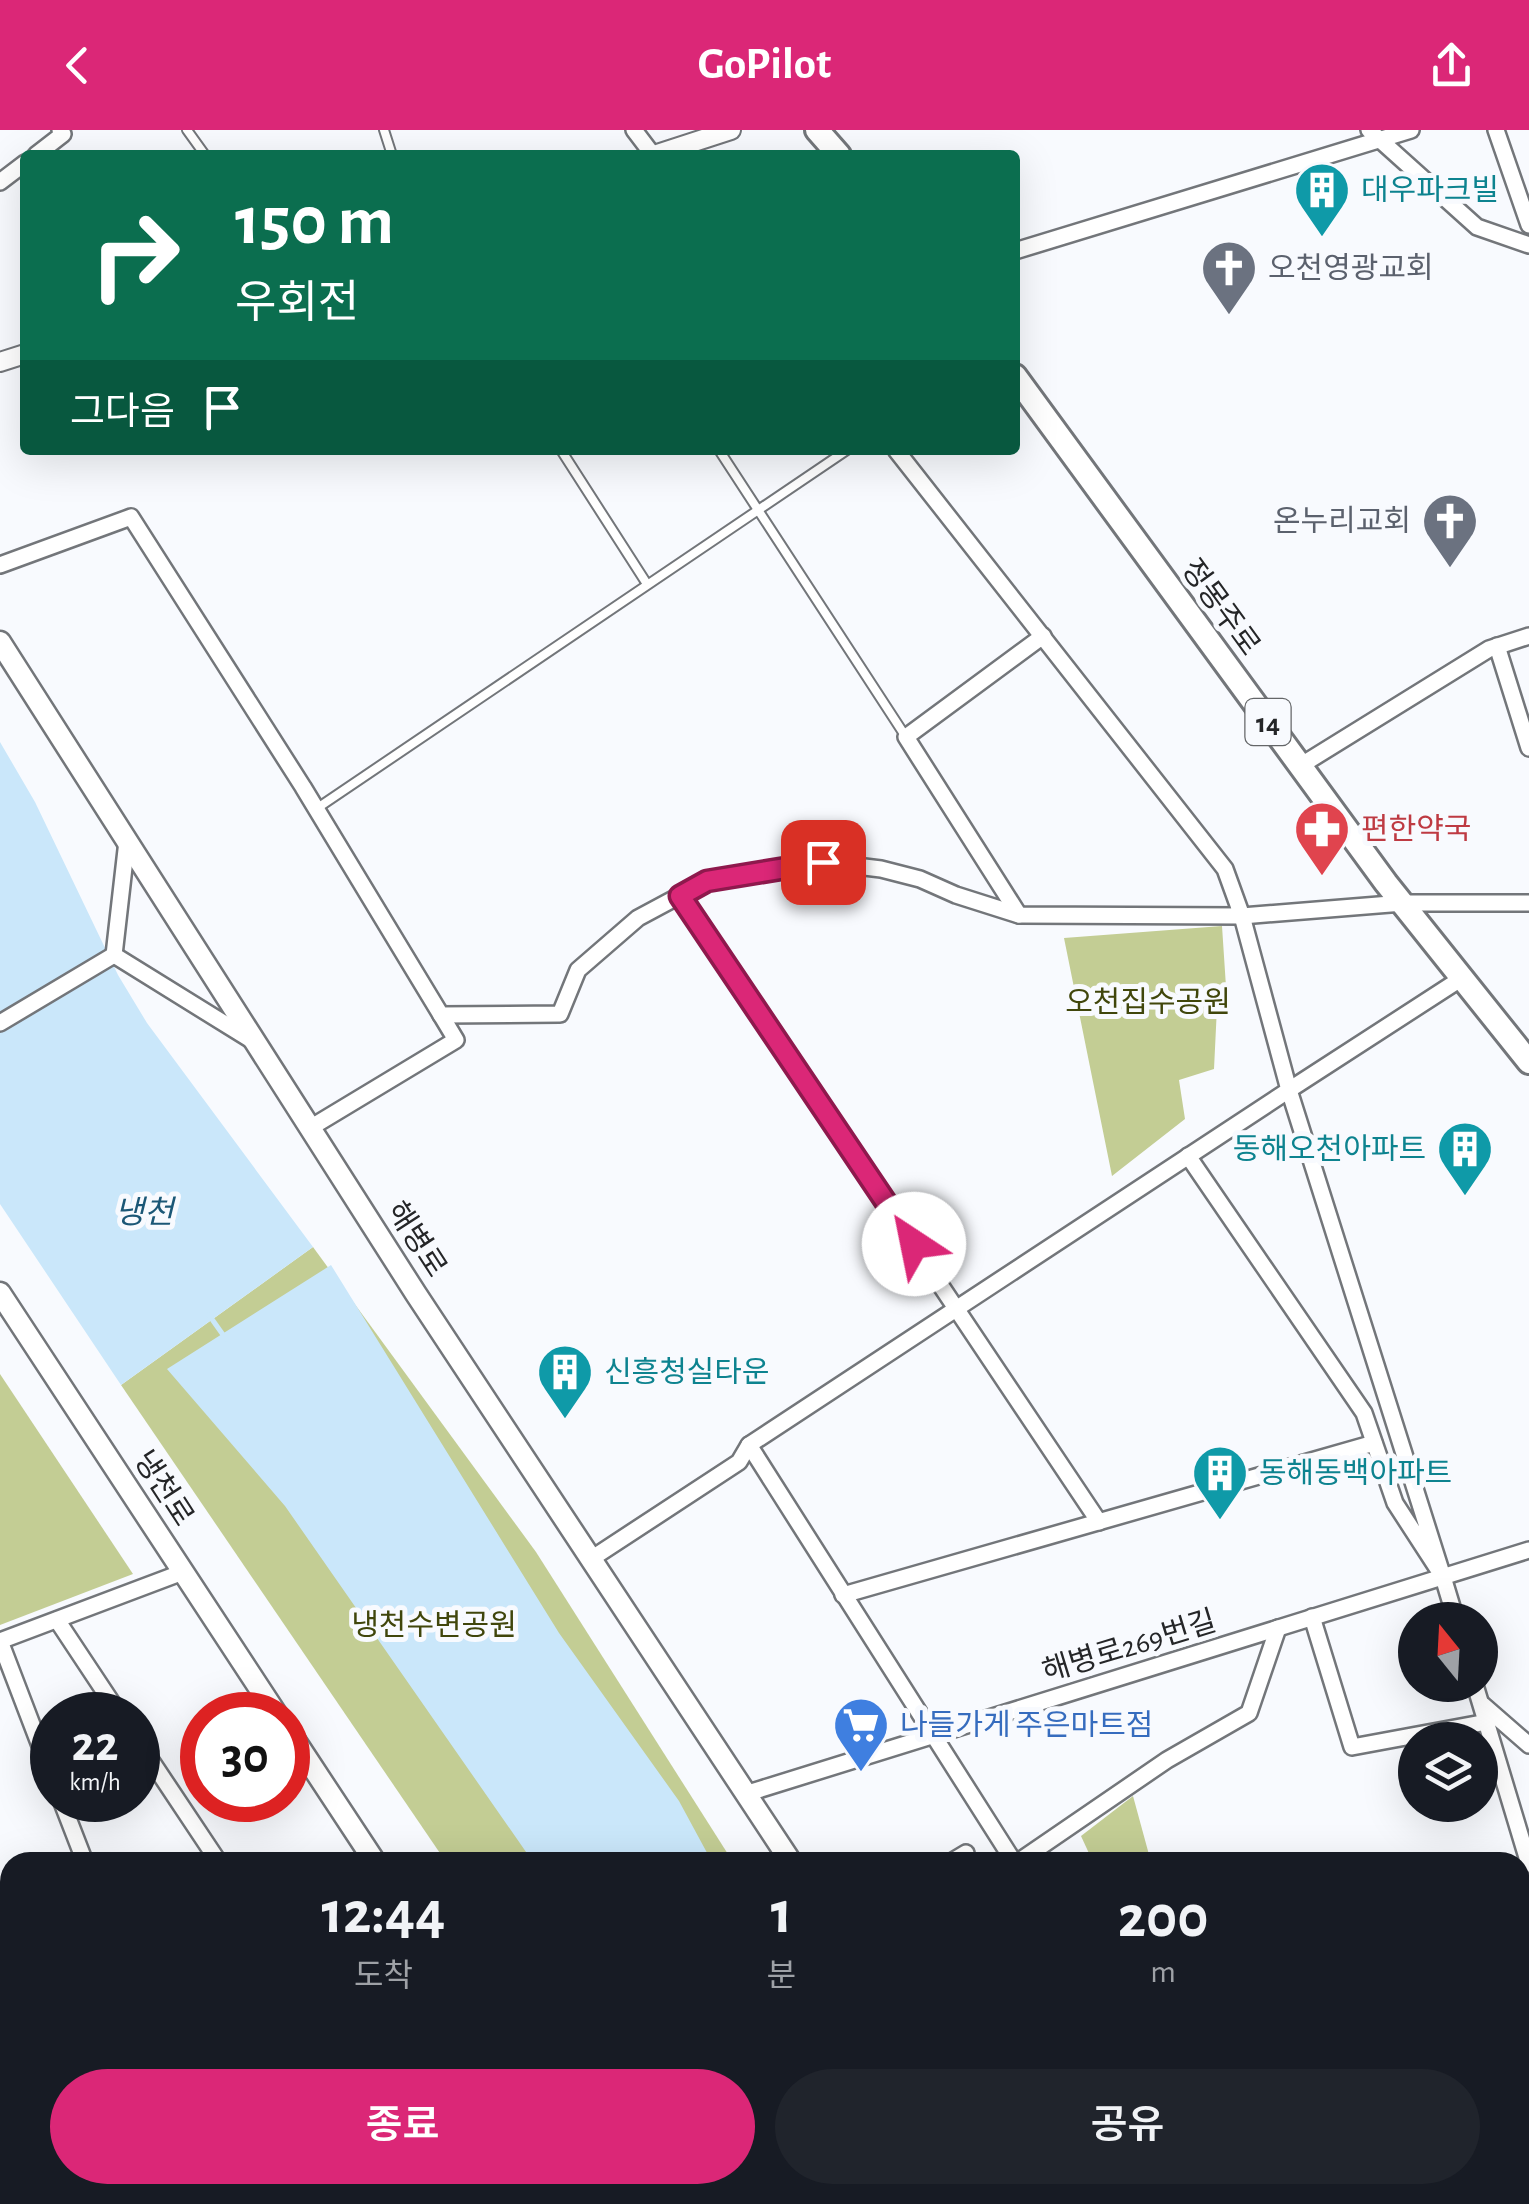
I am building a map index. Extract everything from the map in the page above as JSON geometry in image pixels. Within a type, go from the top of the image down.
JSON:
[{"type":"main road","points":[[817,130],[835,150]]},
{"type":"main road","name":"정몽주로","points":[[1020,383],[1300,766],[1529,1062]]},
{"type":"main road","name":"해병로","points":[[0,642],[310,1128],[784,1852]]},
{"type":"main road","name":"냉천로","points":[[0,1294],[262,1692]]},
{"type":"main road","points":[[310,1763],[368,1852]]},
{"type":"street","points":[[42,150],[63,134],[60,130]]},
{"type":"street","points":[[634,130],[657,150]]},
{"type":"street","points":[[674,150],[731,130]]},
{"type":"street","points":[[1020,249],[1376,135],[1411,130]]},
{"type":"street","points":[[1496,130],[1529,225]]},
{"type":"street","points":[[1376,135],[1477,227],[1529,245]]},
{"type":"street","points":[[0,182],[20,167]]},
{"type":"street","points":[[900,455],[1225,869],[1242,916],[1289,1090],[1451,1602]]},
{"type":"street","points":[[0,564],[132,517],[456,1040],[310,1128]]},
{"type":"street","points":[[1019,916],[906,736],[1042,636]]},
{"type":"street","points":[[1300,766],[1497,646],[1529,636]]},
{"type":"street","points":[[1497,646],[1529,748]]},
{"type":"street","points":[[112,957],[127,841]]},
{"type":"street","points":[[441,1015],[560,1014],[578,970],[638,918],[707,881],[823,862],[882,869],[920,879],[1019,916],[1242,916],[1403,903],[1529,904]]},
{"type":"street","points":[[680,896],[1099,1522]]},
{"type":"street","points":[[0,1023],[112,957]]},
{"type":"street","points":[[112,957],[256,1043]]},
{"type":"street","points":[[591,1559],[739,1462],[748,1445],[1462,978]]},
{"type":"street","points":[[1188,1156],[1364,1413],[1395,1503],[1443,1577]]},
{"type":"street","points":[[843,1594],[1374,1444]]},
{"type":"street","points":[[748,1445],[1009,1852]]},
{"type":"street","name":"해병로269번길","points":[[745,1794],[1529,1550]]},
{"type":"street","points":[[30,1719],[0,1641],[183,1572]]},
{"type":"street","points":[[1312,1617],[1352,1747],[1398,1738]]},
{"type":"street","points":[[57,1620],[105,1692]]},
{"type":"street","points":[[1031,1852],[1167,1760],[1249,1713],[1278,1628]]},
{"type":"street","points":[[1481,1704],[1486,1722]]},
{"type":"street","points":[[1481,1704],[1529,1745]]},
{"type":"street","points":[[1498,1762],[1525,1852]]},
{"type":"street","points":[[160,1775],[212,1852]]},
{"type":"street","points":[[70,1822],[81,1852]]},
{"type":"lane","points":[[564,455],[647,584]]},
{"type":"lane","points":[[723,455],[906,736]]},
{"type":"lane","points":[[316,809],[840,455]]},
{"type":"green space","name":"오천집수공원","points":[[1222,926],[1227,1002],[1217,1007],[1214,1069],[1179,1080],[1185,1119],[1112,1176],[1064,938]]},
{"type":"green space","name":"냉천수변공원","points":[[313,1247],[536,1552],[727,1852],[439,1852],[121,1385]]},
{"type":"green space","points":[[0,1374],[133,1574],[0,1625]]},
{"type":"green space","points":[[1133,1796],[1148,1852],[1088,1852],[1081,1836]]},
{"type":"water","name":"냉천","points":[[0,742],[35,802],[118,975],[147,1023],[313,1247],[121,1385],[0,1204]]},
{"type":"water","name":"냉천수변공원","points":[[331,1265],[559,1633],[679,1801],[707,1852],[526,1852],[285,1506],[167,1369]]},
{"type":"waterway","name":"냉천","points":[[209,1315],[226,1339]]},
{"type":"place","name":"대우파크빌","points":[[1322,239]]},
{"type":"place","name":"오천영광교회","points":[[1229,317]]},
{"type":"place","name":"온누리교회","points":[[1450,570]]},
{"type":"place","name":"편한약국","points":[[1322,878]]},
{"type":"place","name":"동해오천아파트","points":[[1465,1198]]},
{"type":"place","name":"신흥청실타운","points":[[565,1421]]},
{"type":"place","name":"동해동백아파트","points":[[1220,1522]]},
{"type":"place","name":"나들가게 주은마트점","points":[[861,1774]]},
{"type":"route","points":[[823,862],[707,881],[680,896],[914,1244]]}]
